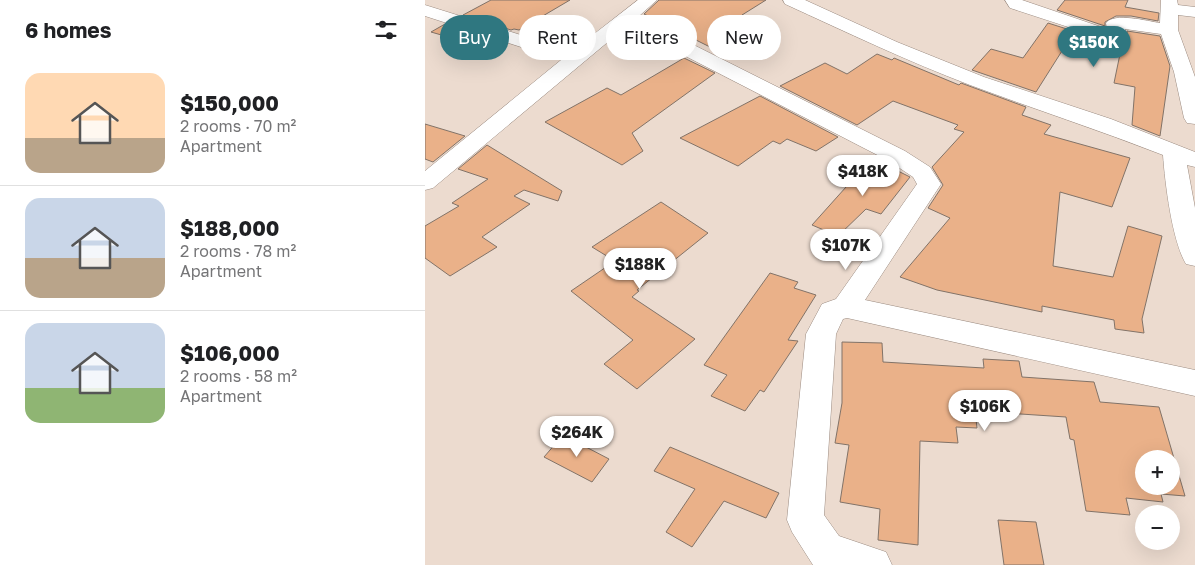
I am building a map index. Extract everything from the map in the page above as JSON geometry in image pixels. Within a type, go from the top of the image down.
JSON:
[{"type":"street","points":[[632,15],[649,0]]},
{"type":"street","points":[[791,0],[890,46],[977,81],[1103,124],[1184,156],[1176,178],[1191,250],[1195,257]]},
{"type":"street","points":[[1013,0],[1016,4],[1108,35],[1117,35],[1115,23],[1117,22],[1169,30]]},
{"type":"street","points":[[1195,12],[1168,4],[1169,30],[1184,72],[1195,118]]},
{"type":"street","points":[[425,10],[519,40]]},
{"type":"street","points":[[697,54],[897,156],[922,172],[929,184],[846,306],[833,312],[821,334],[805,520],[827,552],[873,565]]},
{"type":"street","points":[[425,183],[573,60]]},
{"type":"street","points":[[846,306],[1195,384]]},
{"type":"building","points":[[491,0],[570,0],[544,15],[519,15],[519,30],[509,29],[509,15],[463,15]]},
{"type":"building","points":[[659,0],[766,0],[742,15],[707,15],[707,46],[697,40],[697,15],[644,14]]},
{"type":"building","points":[[1065,0],[1128,0],[1125,7],[1159,13],[1158,21],[1131,16],[1116,16],[1105,22],[1105,26],[1057,10]]},
{"type":"building","points":[[1048,23],[1108,42],[1125,40],[1127,31],[1160,36],[1170,66],[1160,136],[1132,125],[1135,87],[1114,83],[1120,54],[1067,43],[1036,92],[972,70],[991,49],[1023,58]]},
{"type":"building","points":[[440,27],[440,35],[431,32]]},
{"type":"building","points":[[877,54],[892,60],[894,58],[959,85],[961,83],[1026,107],[1022,115],[1051,125],[1044,134],[1130,158],[1112,207],[1060,192],[1053,266],[1113,277],[1128,226],[1162,236],[1142,319],[1144,333],[1115,329],[1114,320],[1042,306],[1042,312],[937,290],[900,277],[950,218],[928,208],[943,185],[932,167],[964,132],[954,129],[958,125],[893,101],[857,125],[780,86],[825,63],[847,74]]},
{"type":"building","points":[[681,60],[688,60],[715,73],[632,133],[643,151],[622,165],[545,122],[607,88],[621,95]]},
{"type":"building","points":[[760,96],[838,137],[816,151],[787,139],[780,144],[773,141],[738,166],[680,138]]},
{"type":"building","points":[[425,124],[465,136],[433,162],[425,159]]},
{"type":"building","points":[[487,145],[562,191],[558,201],[524,190],[514,196],[530,204],[482,237],[497,247],[450,276],[425,258],[425,226],[459,206],[452,203],[488,179],[458,169]]},
{"type":"building","points":[[872,158],[910,177],[881,214],[866,209],[838,236],[812,225]]},
{"type":"building","points":[[661,202],[708,233],[637,290],[639,291],[632,297],[695,339],[637,389],[604,364],[633,340],[571,291],[615,261],[592,247]]},
{"type":"building","points":[[770,273],[798,282],[794,288],[816,295],[788,340],[798,341],[764,392],[760,390],[745,411],[711,396],[727,375],[704,365]]},
{"type":"building","points":[[842,342],[882,343],[883,362],[984,368],[983,359],[1019,361],[1022,377],[1094,382],[1100,402],[1159,407],[1172,450],[1135,450],[1135,495],[1161,495],[1163,502],[1126,498],[1130,515],[1086,511],[1074,440],[1070,439],[1066,417],[975,411],[977,428],[956,427],[958,443],[920,441],[918,545],[878,540],[880,509],[840,502],[849,445],[835,443],[842,403]]},
{"type":"building","points":[[563,435],[609,459],[592,482],[544,457]]},
{"type":"building","points":[[670,447],[779,493],[766,518],[724,501],[692,547],[666,532],[695,489],[654,471]]},
{"type":"building","points":[[1180,479],[1185,496],[1173,495],[1180,495]]},
{"type":"building","points":[[998,520],[1036,522],[1044,565],[1004,565]]}]
